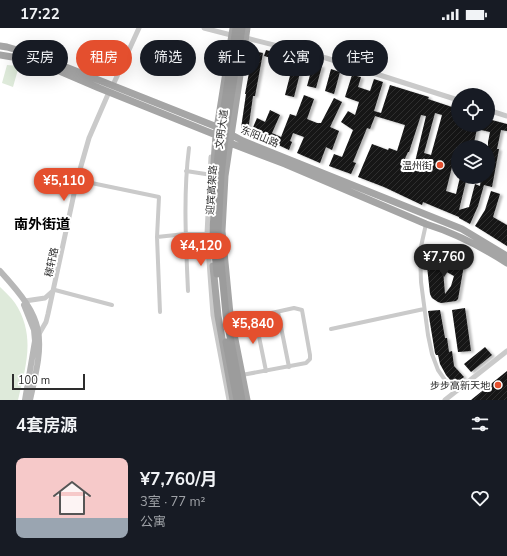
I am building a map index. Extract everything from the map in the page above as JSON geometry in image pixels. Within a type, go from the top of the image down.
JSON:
[{"type":"highway","name":"迎宾高架路","points":[[236,28],[220,134],[213,231],[222,316],[237,400]]},
{"type":"highway","name":"迎宾高架路","points":[[242,28],[226,128],[221,176],[218,231],[226,315],[242,400]]},
{"type":"main road","name":"文明大道","points":[[247,28],[225,176],[222,231],[231,322],[247,400]]},
{"type":"main road","name":"文明大道","points":[[232,31],[211,175],[208,234],[218,316],[233,400]]},
{"type":"main road","name":"东阳山路","points":[[0,46],[38,56],[216,135],[230,139],[462,229],[507,256]]},
{"type":"main road","name":"东阳山路","points":[[0,55],[36,62],[217,127],[230,139],[426,224],[448,231],[507,263]]},
{"type":"main road","points":[[0,271],[25,300],[33,315],[39,351],[30,400]]},
{"type":"main road","points":[[0,276],[16,294],[24,306],[37,334],[25,400]]},
{"type":"street","name":"稼轩路","points":[[37,334],[46,322],[77,180],[89,138],[139,28]]},
{"type":"street","points":[[204,28],[232,31]]},
{"type":"street","points":[[246,38],[326,58],[451,98]]},
{"type":"street","points":[[495,112],[507,116]]},
{"type":"street","points":[[188,291],[185,234],[186,170],[189,148]]},
{"type":"street","points":[[186,170],[211,175]]},
{"type":"street","points":[[77,180],[159,198],[157,237],[160,312]]},
{"type":"street","points":[[426,224],[420,251],[424,309],[428,335],[432,354],[438,370],[445,380],[457,390]]},
{"type":"street","points":[[157,237],[185,234],[208,234],[213,315],[229,400]]},
{"type":"street","points":[[25,300],[44,298],[54,290],[112,304]]},
{"type":"street","points":[[231,322],[294,308],[302,310],[310,359],[306,363],[242,375]]},
{"type":"street","points":[[331,329],[424,309]]},
{"type":"street","points":[[278,312],[289,366]]},
{"type":"street","points":[[255,317],[266,370]]},
{"type":"street","points":[[445,400],[507,351]]},
{"type":"green space","points":[[7,65],[12,65],[12,76],[16,76],[13,87],[2,83]]},
{"type":"green space","points":[[0,287],[15,303],[25,327],[27,339],[26,363],[18,400],[0,400]]},
{"type":"building","points":[[266,50],[268,50],[268,57],[264,56]]},
{"type":"building","points":[[260,52],[263,53],[260,69]]},
{"type":"building","points":[[331,69],[332,76],[339,76],[334,94],[325,91]]},
{"type":"building","points":[[248,76],[259,76],[255,96],[253,96],[248,131],[241,128]]},
{"type":"building","points":[[290,76],[299,76],[294,97],[285,95]]},
{"type":"building","points":[[310,76],[319,76],[316,88],[307,86]]},
{"type":"building","points":[[352,76],[361,77],[358,87],[370,91],[374,79],[383,82],[374,111],[381,113],[390,85],[429,97],[428,99],[451,107],[451,132],[476,132],[475,140],[451,140],[451,171],[446,191],[456,194],[458,184],[465,184],[459,210],[469,207],[475,184],[480,186],[480,184],[493,184],[492,187],[484,185],[478,206],[470,224],[459,217],[423,202],[422,205],[384,187],[358,177],[372,144],[388,150],[389,148],[397,151],[405,125],[375,116],[370,129],[367,128],[353,162],[356,163],[351,174],[329,166],[334,154],[342,157],[353,130],[341,122],[348,111],[355,115],[359,102],[345,97]],"holes":[[[435,113],[442,115],[431,155],[424,153]],[[421,115],[426,116],[414,166],[403,163],[409,152]]]},
{"type":"building","points":[[304,95],[314,99],[307,119],[317,123],[321,123],[334,98],[342,102],[330,127],[339,131],[332,150],[326,147],[320,163],[297,153],[304,137],[293,133],[289,150],[251,132],[257,118],[265,122],[270,110],[280,115],[272,133],[281,137],[290,114],[296,116]]},
{"type":"building","points":[[495,121],[507,124],[507,131],[501,130],[497,149],[499,149],[495,171],[495,140],[488,140],[490,132],[495,132]]},
{"type":"building","points":[[491,191],[500,194],[493,217],[507,225],[507,246],[475,226],[485,210]]},
{"type":"building","points":[[432,253],[436,253],[463,266],[458,299],[456,301],[441,303],[432,298],[430,294],[426,257]],"holes":[[[443,270],[454,276],[451,286],[445,294]]]},
{"type":"building","points":[[465,308],[471,351],[458,352],[452,310]]},
{"type":"building","points":[[440,310],[445,338],[447,338],[449,352],[452,351],[454,366],[464,377],[458,382],[452,382],[446,375],[440,364],[438,355],[435,353],[428,311]]},
{"type":"building","points":[[485,347],[492,355],[471,372],[464,364]]},
{"type":"building","name":"步步高新天地","points":[[507,371],[507,400],[471,400]]},
{"type":"place","name":"温州街","points":[[440,165]]},
{"type":"place","name":"步步高新天地","points":[[498,385]]},
{"type":"district","name":"南外街道","points":[[42,224]]}]
